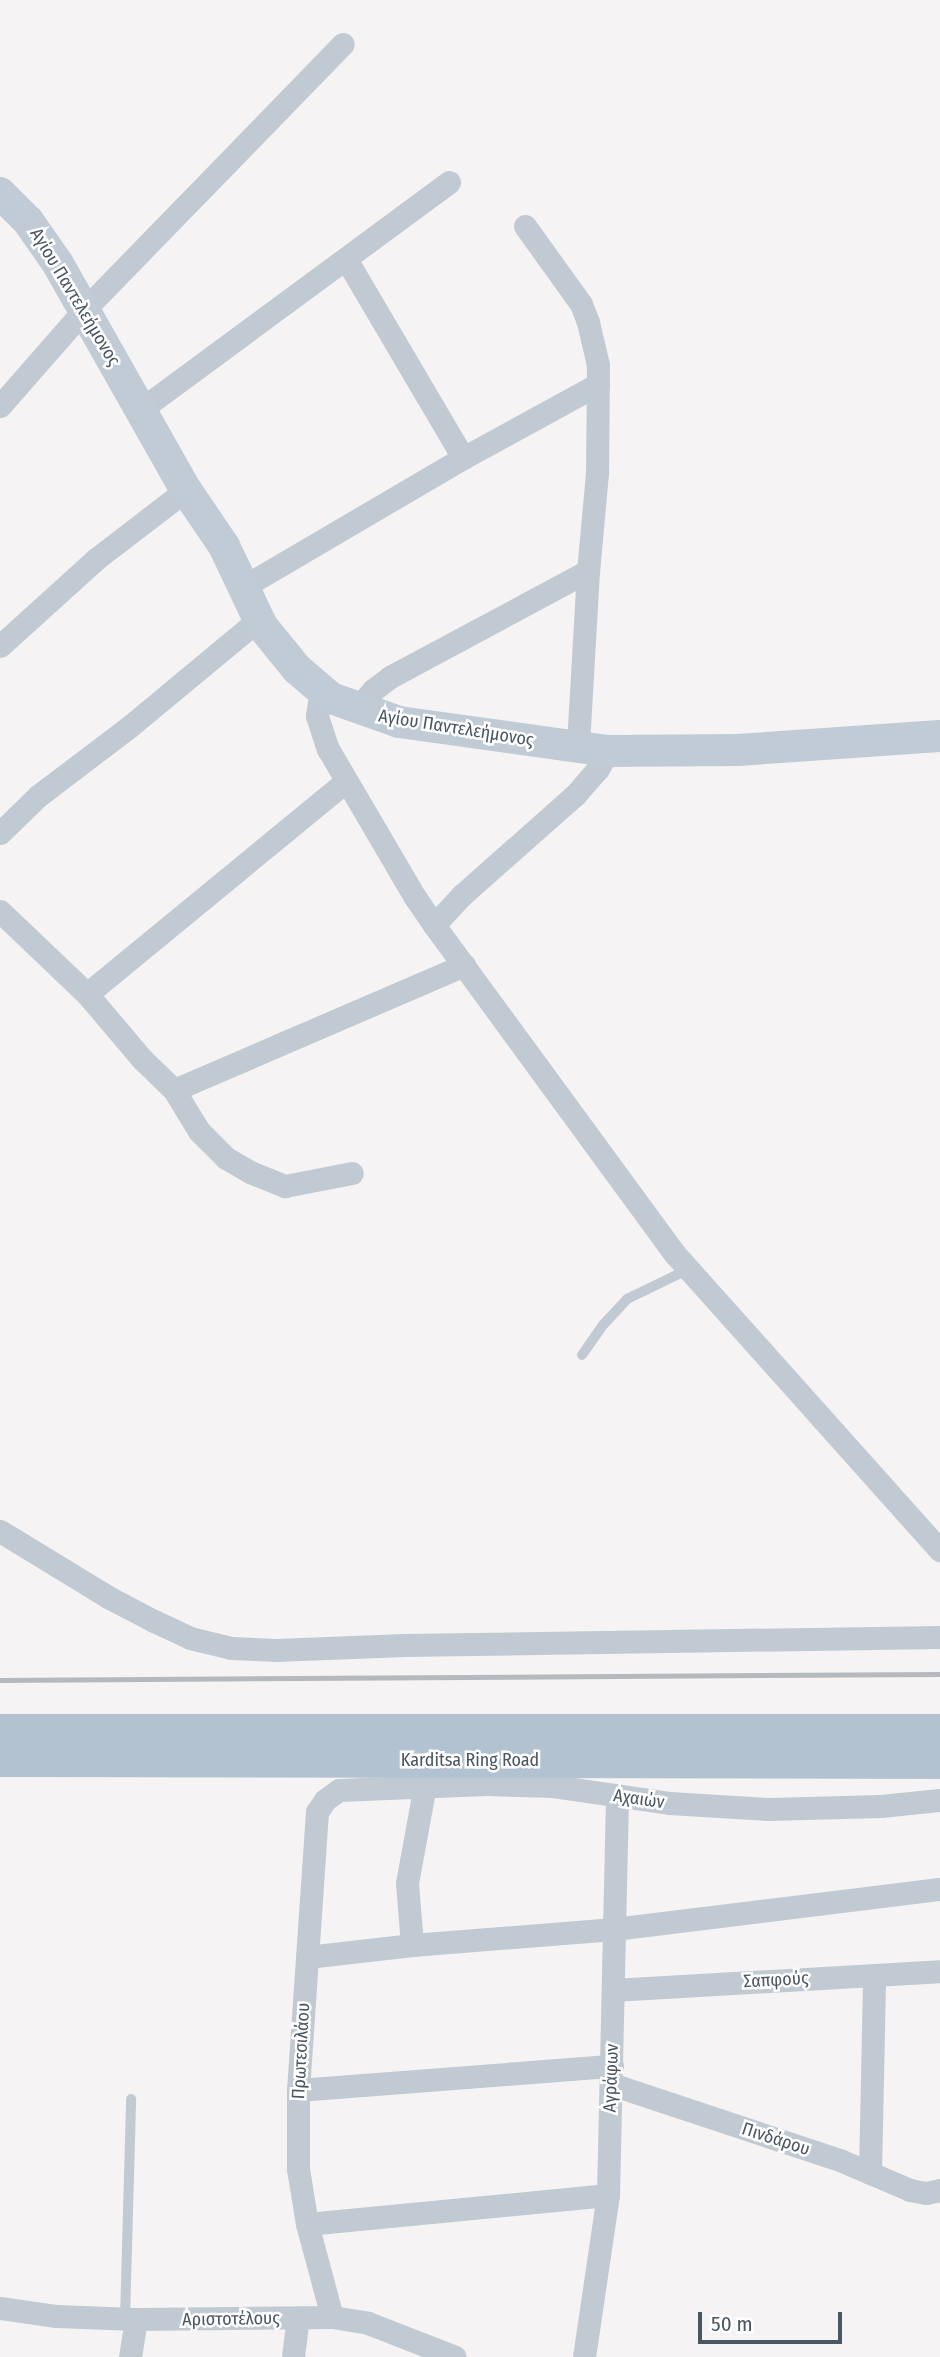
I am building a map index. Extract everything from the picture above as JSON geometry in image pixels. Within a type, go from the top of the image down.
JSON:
[{"type":"main road","name":"Karditsa Ring Road","points":[[0,1731],[940,1731]]},
{"type":"main road","name":"Karditsa Ring Road","points":[[0,1759],[940,1761]]},
{"type":"street","points":[[0,406],[84,310],[343,44]]},
{"type":"street","points":[[140,410],[449,182]]},
{"type":"street","name":"Αγίου Παντελεήμονος","points":[[0,193],[39,236],[84,310],[186,490],[224,546],[259,619],[287,658],[321,690],[357,709],[399,722],[593,749],[738,750],[940,736]]},
{"type":"street","points":[[435,925],[462,895],[575,795],[598,769],[593,749],[588,571],[597,473],[598,384],[594,345],[581,304],[525,226]]},
{"type":"street","points":[[346,259],[463,458]]},
{"type":"street","points":[[243,587],[463,458],[598,384]]},
{"type":"street","points":[[0,646],[96,559],[186,490]]},
{"type":"street","points":[[357,709],[373,690],[390,677],[588,571]]},
{"type":"street","points":[[0,832],[38,796],[129,727],[259,619]]},
{"type":"street","points":[[321,690],[317,708],[320,726],[346,781],[415,897],[435,925],[616,1177],[687,1270],[940,1552]]},
{"type":"street","points":[[87,994],[346,781]]},
{"type":"street","points":[[0,911],[87,994],[142,1059],[174,1090],[191,1120],[212,1145],[250,1172],[285,1185],[352,1172]]},
{"type":"street","points":[[174,1090],[464,965]]},
{"type":"street","points":[[0,1531],[108,1597],[154,1621],[190,1638],[231,1648],[276,1650],[404,1644],[940,1637]]},
{"type":"street","points":[[412,1945],[407,1882],[425,1785]]},
{"type":"street","name":"Αχαιών","points":[[339,1790],[425,1785],[553,1786],[669,1804],[768,1809],[854,1807],[940,1800]]},
{"type":"street","name":"Πρωτεσιλάου","points":[[332,2317],[307,2224],[298,2169],[298,2090],[317,1812],[325,1800],[339,1790]]},
{"type":"street","name":"Αγράφων","points":[[584,2357],[608,2195],[617,1797]]},
{"type":"street","points":[[307,1957],[412,1945],[614,1929],[940,1889]]},
{"type":"street","name":"Σαπφούς","points":[[613,1990],[940,1971]]},
{"type":"street","points":[[870,2173],[874,1975]]},
{"type":"street","points":[[298,2090],[612,2075]]},
{"type":"street","name":"Πινδάρου","points":[[612,2075],[918,2193],[940,2190]]},
{"type":"street","points":[[307,2224],[608,2195]]},
{"type":"street","name":"Αριστοτέλους","points":[[0,2308],[57,2316],[130,2319],[332,2317],[368,2323],[455,2357]]},
{"type":"street","points":[[293,2357],[298,2318]]},
{"type":"street","points":[[130,2319],[130,2357]]},
{"type":"lane","points":[[582,1355],[603,1325],[627,1300],[687,1270]]},
{"type":"lane","points":[[130,2319],[131,2099]]},
{"type":"railway","points":[[0,1680],[940,1674]]}]
